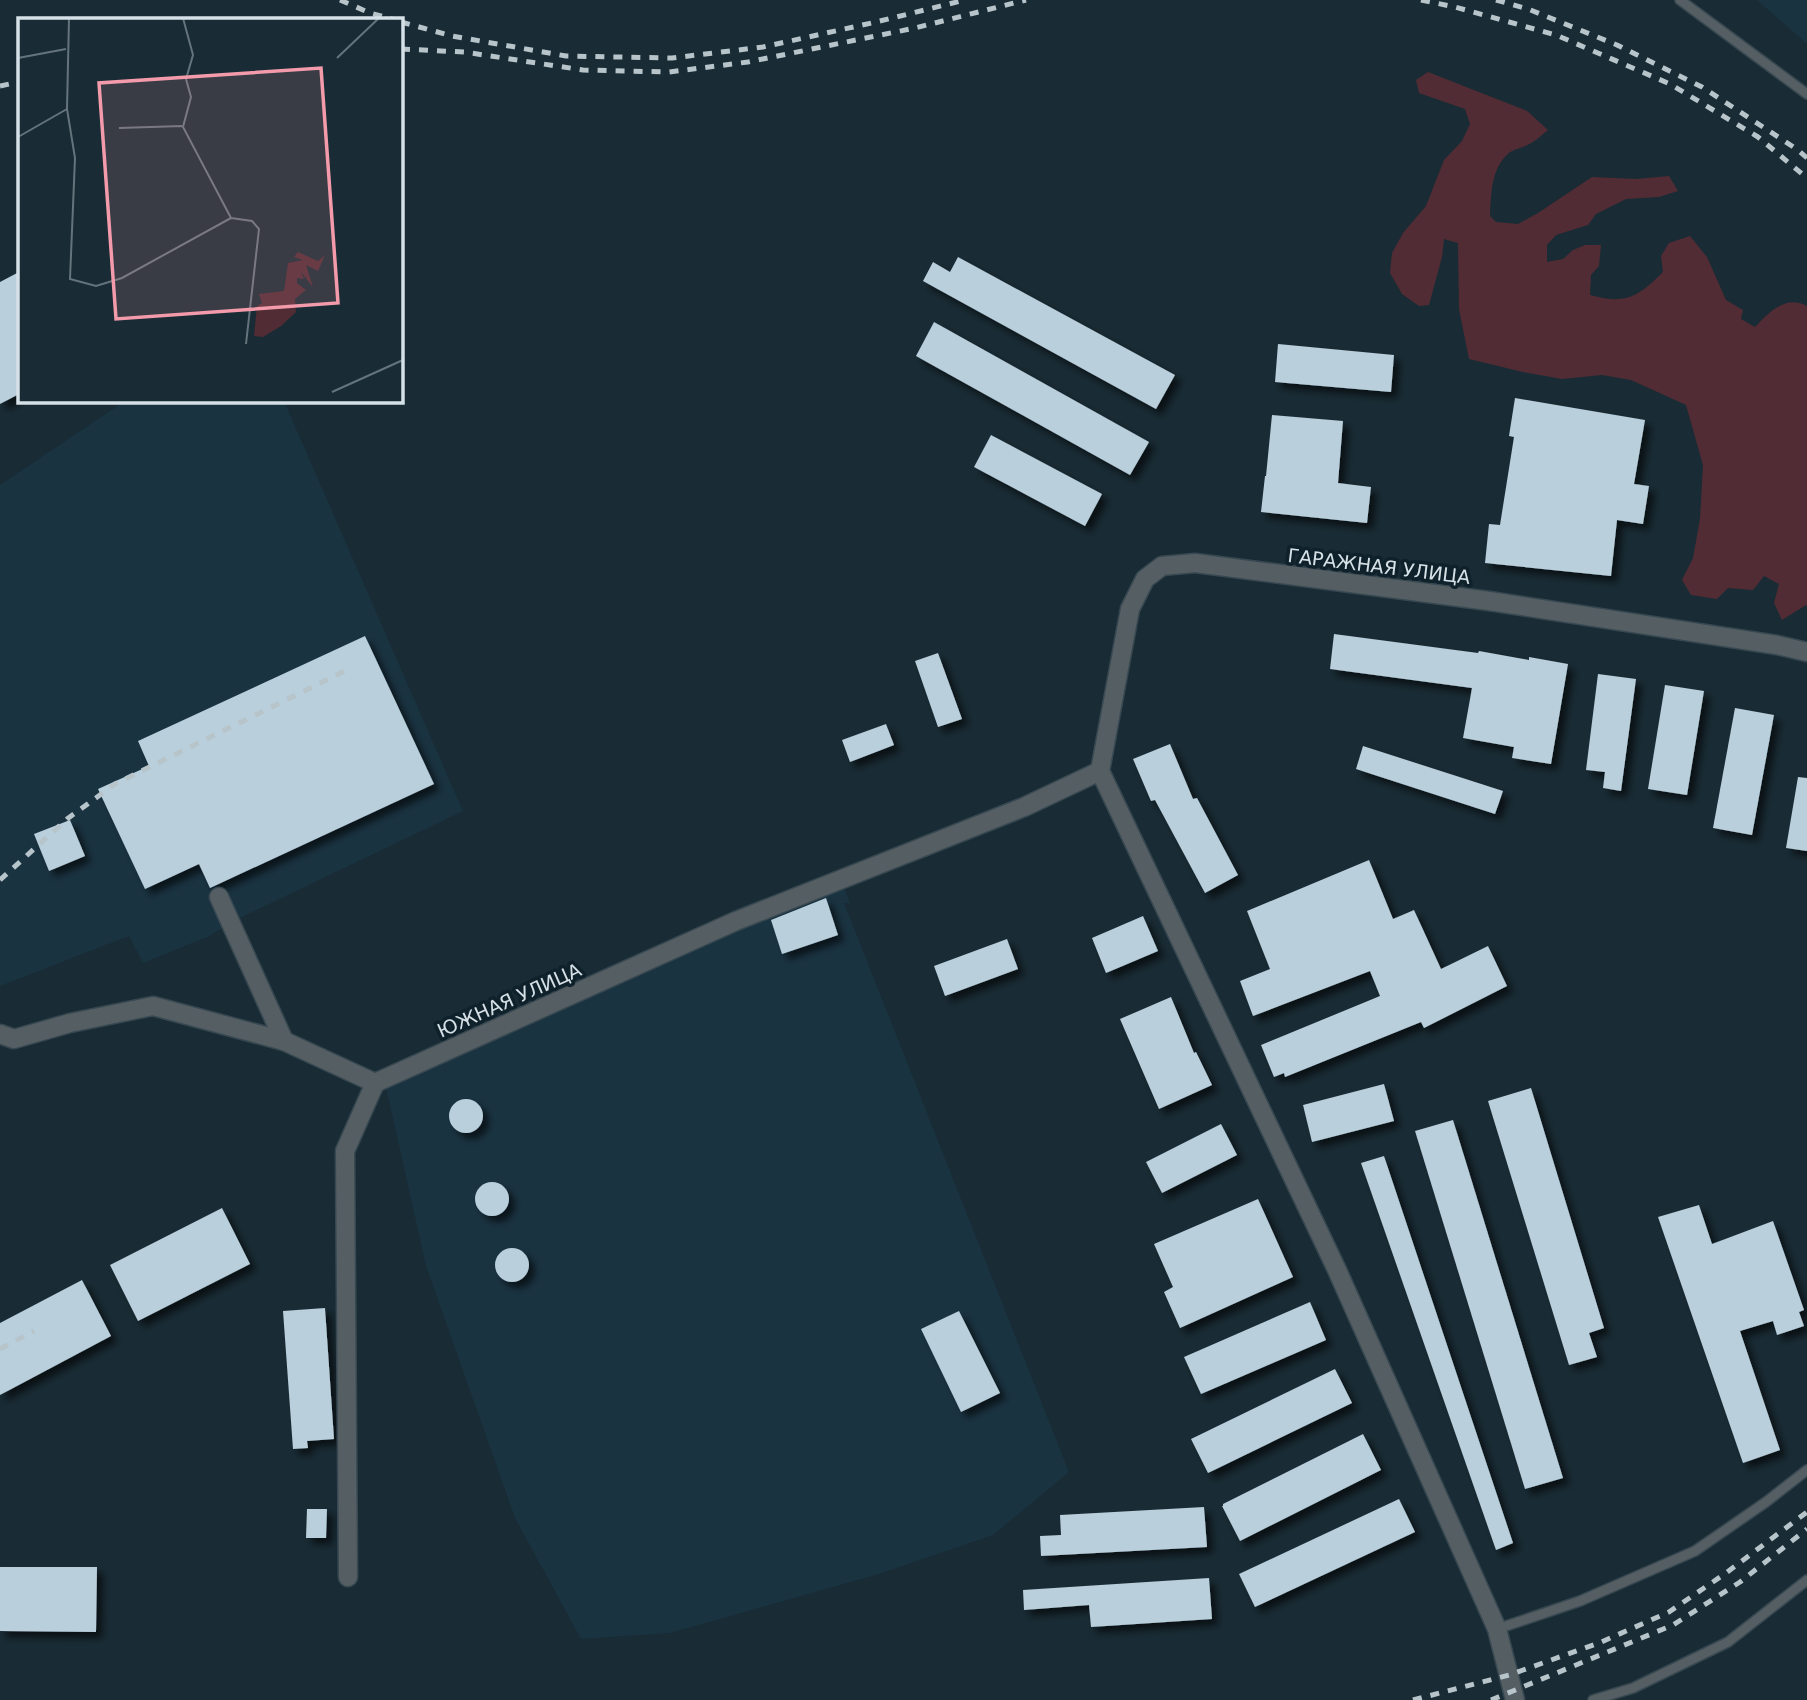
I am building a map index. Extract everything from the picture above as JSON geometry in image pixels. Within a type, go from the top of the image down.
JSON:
[{"type":"street","name":"ГАРАЖНАЯ УЛИЦА","points":[[1100,771],[1130,609],[1145,579],[1162,566],[1195,563],[1489,601],[1777,645],[1807,652]]},
{"type":"street","name":"ЮЖНАЯ УЛИЦА","points":[[375,1083],[736,921],[1024,807],[1100,771]]},
{"type":"street","points":[[1100,771],[1337,1270],[1497,1629],[1515,1700]]},
{"type":"street","points":[[219,897],[284,1041]]},
{"type":"street","points":[[0,1034],[14,1039],[70,1023],[153,1006],[284,1041],[375,1083],[345,1151],[348,1577]]},
{"type":"lane","points":[[1680,0],[1807,94]]},
{"type":"lane","points":[[1497,1629],[1580,1601],[1695,1551],[1807,1470]]},
{"type":"lane","points":[[1593,1700],[1633,1688],[1728,1642],[1807,1580]]},
{"type":"shaded area","points":[[1757,0],[1807,0],[1807,44]]},
{"type":"shaded area","points":[[1428,72],[1527,111],[1548,130],[1531,143],[1509,153],[1499,166],[1493,182],[1490,208],[1490,216],[1496,222],[1518,224],[1592,177],[1636,179],[1669,176],[1678,191],[1659,197],[1626,199],[1596,214],[1588,225],[1556,235],[1547,245],[1547,262],[1563,259],[1573,250],[1585,245],[1601,245],[1599,266],[1591,275],[1590,295],[1622,299],[1638,293],[1663,272],[1661,256],[1669,243],[1690,236],[1707,257],[1726,300],[1743,310],[1741,319],[1755,327],[1772,311],[1785,304],[1792,302],[1807,306],[1807,606],[1782,620],[1774,603],[1779,584],[1764,576],[1753,590],[1728,588],[1717,599],[1691,595],[1682,580],[1693,558],[1700,519],[1703,465],[1686,405],[1631,380],[1602,375],[1562,379],[1469,359],[1459,309],[1458,243],[1444,239],[1429,305],[1419,306],[1402,294],[1390,273],[1392,253],[1403,233],[1426,206],[1444,160],[1462,141],[1470,124],[1465,109],[1419,93],[1416,80]]},
{"type":"shaded area","points":[[124,402],[284,402],[463,811],[238,919],[207,937],[143,963],[129,936],[0,986],[0,485]]},
{"type":"shaded area","points":[[842,882],[850,903],[844,903],[1069,1472],[993,1535],[879,1574],[670,1633],[581,1639],[515,1518],[426,1266],[382,1069],[693,933]]},
{"type":"building","points":[[958,257],[1175,375],[1156,409],[923,281],[933,262],[950,272]]},
{"type":"building","points":[[18,273],[18,395],[0,404],[0,282]]},
{"type":"building","points":[[934,322],[1149,442],[1130,475],[916,356]]},
{"type":"building","points":[[1278,344],[1394,355],[1391,392],[1275,382]]},
{"type":"building","points":[[1515,398],[1645,420],[1634,484],[1649,486],[1643,524],[1617,520],[1611,576],[1485,563],[1489,524],[1500,525],[1514,437],[1509,436]]},
{"type":"building","points":[[1272,415],[1343,421],[1338,483],[1371,487],[1367,523],[1261,512]]},
{"type":"building","points":[[991,435],[1102,494],[1085,526],[974,467]]},
{"type":"building","points":[[1334,634],[1568,664],[1551,764],[1512,758],[1514,747],[1463,738],[1472,688],[1330,669]]},
{"type":"building","points":[[365,636],[434,784],[210,888],[199,864],[145,889],[98,789],[149,766],[138,741]]},
{"type":"building","points":[[938,653],[962,719],[938,727],[915,661]]},
{"type":"building","points":[[1598,674],[1636,679],[1621,791],[1603,788],[1605,772],[1586,770]]},
{"type":"building","points":[[1665,685],[1704,691],[1687,795],[1648,789]]},
{"type":"building","points":[[1735,708],[1774,715],[1752,835],[1713,828]]},
{"type":"building","points":[[886,724],[894,745],[850,762],[842,740]]},
{"type":"building","points":[[1170,744],[1193,799],[1197,798],[1238,875],[1205,893],[1155,800],[1151,801],[1133,759]]},
{"type":"building","points":[[1363,746],[1503,791],[1495,814],[1356,769]]},
{"type":"building","points":[[1798,777],[1807,778],[1807,851],[1786,848]]},
{"type":"building","points":[[70,820],[85,856],[49,871],[34,834]]},
{"type":"building","points":[[1369,860],[1393,919],[1414,910],[1441,969],[1488,946],[1507,986],[1424,1028],[1421,1022],[1285,1077],[1284,1073],[1274,1077],[1261,1045],[1380,996],[1370,971],[1253,1016],[1240,981],[1270,969],[1247,911]]},
{"type":"building","points":[[826,898],[838,935],[782,954],[771,920]]},
{"type":"building","points":[[1143,916],[1158,951],[1106,973],[1092,938]]},
{"type":"building","points":[[1007,939],[1018,969],[945,996],[934,966]]},
{"type":"building","points":[[1171,997],[1194,1053],[1196,1052],[1212,1085],[1159,1109],[1120,1019]]},
{"type":"building","points":[[1384,1084],[1394,1121],[1312,1142],[1303,1105]]},
{"type":"building","points":[[1531,1088],[1604,1328],[1589,1333],[1597,1357],[1569,1365],[1488,1101]]},
{"type":"building","points":[[466,1099],[478,1104],[483,1116],[478,1128],[466,1133],[454,1128],[449,1116],[454,1104]]},
{"type":"building","points":[[1453,1120],[1563,1478],[1525,1489],[1415,1131]]},
{"type":"building","points":[[1221,1124],[1237,1155],[1162,1193],[1146,1162]]},
{"type":"building","points":[[1384,1156],[1513,1543],[1496,1550],[1361,1163]]},
{"type":"building","points":[[492,1182],[504,1187],[509,1199],[504,1211],[492,1216],[480,1211],[475,1199],[480,1187]]},
{"type":"building","points":[[1258,1199],[1293,1277],[1180,1328],[1164,1292],[1173,1287],[1154,1244]]},
{"type":"building","points":[[1699,1205],[1712,1244],[1773,1221],[1804,1310],[1799,1312],[1804,1326],[1777,1335],[1773,1321],[1740,1331],[1780,1450],[1743,1463],[1658,1217]]},
{"type":"building","points":[[222,1208],[250,1264],[138,1321],[110,1265]]},
{"type":"building","points":[[512,1248],[524,1253],[529,1265],[524,1277],[512,1282],[500,1277],[495,1265],[500,1253]]},
{"type":"building","points":[[82,1280],[111,1336],[0,1395],[0,1323]]},
{"type":"building","points":[[1310,1302],[1326,1340],[1201,1394],[1184,1357]]},
{"type":"building","points":[[325,1308],[334,1439],[307,1441],[308,1448],[293,1449],[283,1311]]},
{"type":"building","points":[[959,1311],[1000,1393],[961,1412],[921,1329]]},
{"type":"building","points":[[1335,1369],[1352,1403],[1208,1473],[1191,1439]]},
{"type":"building","points":[[1363,1434],[1381,1470],[1240,1541],[1223,1504]]},
{"type":"building","points":[[1399,1499],[1415,1532],[1255,1607],[1239,1574]]},
{"type":"building","points":[[1204,1507],[1207,1547],[1041,1556],[1040,1536],[1061,1535],[1060,1515]]},
{"type":"building","points":[[307,1509],[327,1509],[326,1538],[306,1538]]},
{"type":"building","points":[[0,1567],[97,1567],[96,1632],[0,1631]]},
{"type":"building","points":[[1209,1578],[1212,1619],[1091,1627],[1089,1605],[1024,1610],[1023,1590]]},
{"type":"railway","points":[[340,0],[388,18]]},
{"type":"railway","points":[[402,22],[452,36],[566,56],[672,58],[763,47],[965,0]]},
{"type":"railway","points":[[402,49],[464,52],[583,70],[669,72],[748,62],[915,28],[1026,0]]},
{"type":"railway","points":[[1421,0],[1556,35],[1670,84],[1758,137],[1807,178]]},
{"type":"railway","points":[[1496,0],[1528,9],[1617,45],[1702,87],[1807,158]]},
{"type":"railway","points":[[0,86],[18,82]]},
{"type":"railway","points":[[0,880],[67,819],[115,784],[349,669]]},
{"type":"railway","points":[[0,1349],[34,1331]]},
{"type":"railway","points":[[1413,1700],[1509,1675],[1599,1643],[1669,1612],[1807,1512]]},
{"type":"railway","points":[[1491,1700],[1673,1625],[1740,1582],[1807,1529]]}]
